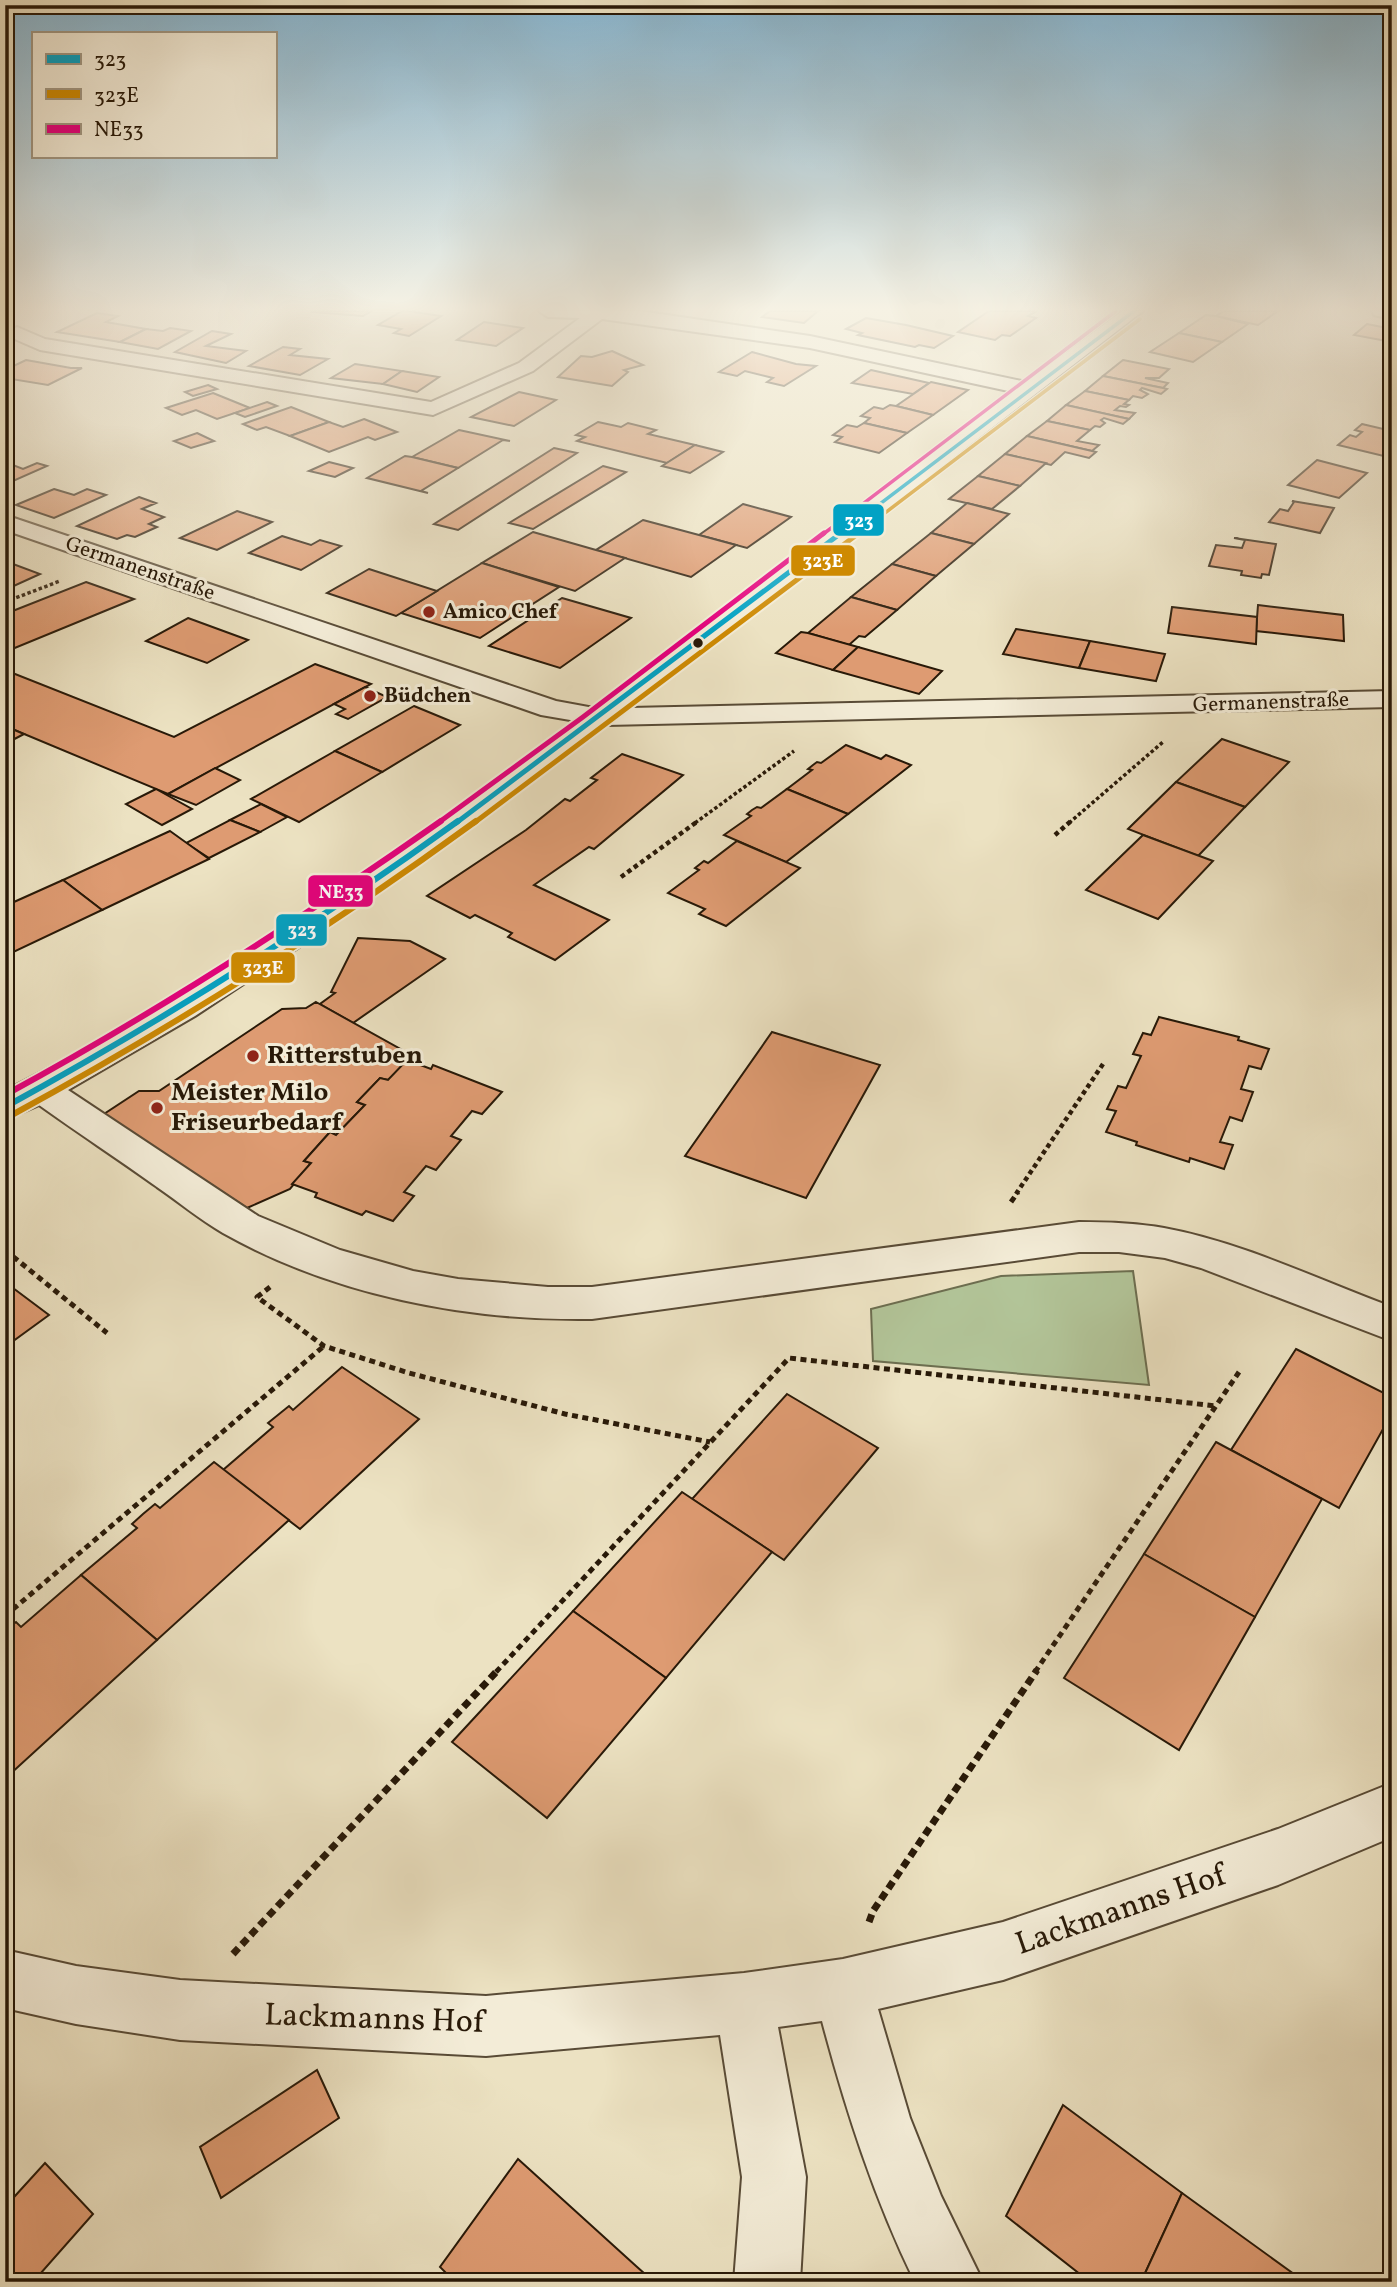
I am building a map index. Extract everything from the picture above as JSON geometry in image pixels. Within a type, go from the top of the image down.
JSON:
[{"type":"street","points":[[5,1107],[143,1031],[291,938],[395,866],[600,717],[991,418]]},
{"type":"street","name":"Germanenstraße","points":[[5,522],[551,709],[600,717],[1392,699]]},
{"type":"street","points":[[41,1089],[241,1224],[309,1257],[474,1298],[550,1305],[592,1303],[1079,1237],[1119,1237],[1211,1255],[1392,1325]]},
{"type":"street","name":"Lackmanns Hof","points":[[5,1979],[76,1995],[180,2011],[486,2026],[744,2003],[843,1988],[1003,1951],[1265,1862],[1392,1810]]},
{"type":"street","points":[[843,1988],[884,2130],[916,2216],[950,2282]]},
{"type":"street","points":[[744,2003],[774,2177],[767,2282]]},
{"type":"path","points":[[1055,835],[1204,705]]},
{"type":"path","points":[[621,877],[816,736],[812,713]]},
{"type":"path","points":[[992,1249],[989,1235],[1103,1064]]},
{"type":"path","points":[[5,1250],[107,1333]]},
{"type":"path","points":[[309,1257],[257,1297],[324,1346],[409,1373],[565,1414],[710,1442]]},
{"type":"path","points":[[5,1616],[324,1346]]},
{"type":"path","points":[[180,2011],[789,1358],[1216,1406]]},
{"type":"path","points":[[843,1988],[873,1911],[1239,1373]]},
{"type":"green space","points":[[1133,1271],[1149,1385],[873,1361],[871,1309],[1001,1276]]},
{"type":"building","points":[[261,418],[318,418],[329,422],[290,436],[266,427],[257,430],[243,424]]},
{"type":"building","points":[[474,418],[527,418],[514,426]]},
{"type":"building","points":[[870,418],[929,418],[907,433],[864,423]]},
{"type":"building","points":[[1051,418],[1123,418],[1129,419],[1123,424],[1104,418],[1101,420],[1105,423],[1090,430],[1047,421]]},
{"type":"building","points":[[364,419],[397,432],[375,440],[368,437],[329,452],[290,436],[329,422],[343,427]]},
{"type":"building","points":[[1047,421],[1090,430],[1077,441],[1099,445],[1092,451],[1027,436]]},
{"type":"building","points":[[598,422],[621,427],[628,423],[656,430],[648,434],[695,445],[667,463],[577,441],[585,437],[576,435]]},
{"type":"building","points":[[864,423],[907,433],[879,453],[835,442],[842,437],[833,435],[847,425],[857,427]]},
{"type":"building","points":[[1362,424],[1392,431],[1392,458],[1338,445],[1350,435],[1356,437],[1362,432],[1355,430]]},
{"type":"building","points":[[459,430],[510,441],[503,440],[458,468],[412,457]]},
{"type":"building","points":[[197,433],[214,441],[191,448],[174,441]]},
{"type":"building","points":[[1027,436],[1096,452],[1089,458],[1065,452],[1051,465],[1005,454]]},
{"type":"building","points":[[695,445],[723,452],[690,473],[662,466]]},
{"type":"building","points":[[554,448],[577,453],[458,530],[434,524]]},
{"type":"building","points":[[1005,454],[1046,463],[1020,486],[978,476]]},
{"type":"building","points":[[405,456],[458,468],[421,491],[428,493],[367,478]]},
{"type":"building","points":[[1317,460],[1367,473],[1339,498],[1288,485]]},
{"type":"building","points":[[5,462],[23,469],[37,463],[47,466],[6,484],[10,486],[5,488]]},
{"type":"building","points":[[329,462],[353,468],[335,477],[309,471]]},
{"type":"building","points":[[603,466],[626,472],[533,529],[509,523]]},
{"type":"building","points":[[978,476],[1020,486],[992,509],[949,499]]},
{"type":"building","points":[[54,489],[74,495],[87,489],[106,495],[54,518],[16,505]]},
{"type":"building","points":[[139,497],[156,503],[142,509],[164,517],[149,524],[157,527],[135,537],[127,535],[117,539],[77,526]]},
{"type":"building","points":[[1292,501],[1334,508],[1320,533],[1269,522],[1280,509],[1288,511],[1294,502]]},
{"type":"building","points":[[967,503],[1009,514],[974,544],[931,533]]},
{"type":"building","points":[[743,504],[791,517],[747,548],[699,535]]},
{"type":"building","points":[[237,511],[272,522],[217,550],[180,538]]},
{"type":"building","points":[[643,520],[736,545],[691,577],[596,550]]},
{"type":"building","points":[[533,532],[625,558],[575,591],[482,563]]},
{"type":"building","points":[[931,533],[974,544],[936,576],[892,564]]},
{"type":"building","points":[[282,536],[311,545],[320,540],[341,546],[301,570],[249,553]]},
{"type":"building","points":[[1234,538],[1276,544],[1269,575],[1262,574],[1261,578],[1241,575],[1242,571],[1209,566],[1216,545],[1242,548],[1245,540]]},
{"type":"building","points":[[5,561],[40,574],[5,590]]},
{"type":"building","points":[[482,563],[559,587],[480,638],[401,613]]},
{"type":"building","points":[[892,564],[936,576],[897,610],[851,597]]},
{"type":"building","points":[[369,569],[437,591],[396,616],[327,593]]},
{"type":"building","points":[[86,582],[134,599],[5,652],[5,614]]},
{"type":"building","points":[[851,597],[897,610],[865,637],[859,636],[849,645],[808,633]]},
{"type":"building","points":[[562,598],[631,618],[560,668],[489,646]]},
{"type":"building","points":[[1258,605],[1343,615],[1344,641],[1256,631]]},
{"type":"building","points":[[1172,607],[1257,617],[1256,644],[1168,633]]},
{"type":"building","points":[[188,618],[248,640],[207,663],[146,641]]},
{"type":"building","points":[[1016,629],[1090,641],[1079,668],[1003,654]]},
{"type":"building","points":[[801,632],[858,647],[833,670],[776,653]]},
{"type":"building","points":[[1090,641],[1165,654],[1156,681],[1079,668]]},
{"type":"building","points":[[858,647],[942,671],[919,694],[833,670]]},
{"type":"building","points":[[315,664],[371,684],[168,794],[5,726],[5,670],[174,737]]},
{"type":"building","points":[[365,687],[387,697],[348,719],[336,714],[345,709],[334,704]]},
{"type":"building","points":[[414,706],[460,725],[382,772],[335,751]]},
{"type":"building","points":[[5,726],[24,734],[5,744]]},
{"type":"building","points":[[1222,739],[1289,762],[1245,807],[1176,782]]},
{"type":"building","points":[[846,745],[881,759],[886,755],[911,765],[848,814],[787,789],[812,770],[808,769],[817,762],[821,763]]},
{"type":"building","points":[[335,751],[382,772],[299,822],[251,799]]},
{"type":"building","points":[[622,754],[683,775],[594,849],[589,847],[534,885],[609,920],[555,960],[508,937],[512,933],[475,915],[470,918],[427,896],[526,830],[565,799],[570,801],[597,780],[591,778]]},
{"type":"building","points":[[215,768],[240,780],[196,805],[168,794]]},
{"type":"building","points":[[1176,782],[1245,807],[1198,856],[1128,829]]},
{"type":"building","points":[[156,789],[192,809],[162,825],[126,804]]},
{"type":"building","points":[[787,789],[848,814],[786,862],[724,835],[751,816],[747,814],[752,810],[761,808]]},
{"type":"building","points":[[261,804],[287,817],[260,832],[230,820]]},
{"type":"building","points":[[230,820],[260,832],[209,858],[186,843]]},
{"type":"building","points":[[170,831],[209,859],[102,910],[63,880]]},
{"type":"building","points":[[1143,835],[1213,861],[1158,919],[1086,890]]},
{"type":"building","points":[[737,841],[800,868],[726,926],[699,914],[705,909],[668,893],[699,870],[695,868],[704,861],[708,863]]},
{"type":"building","points":[[63,880],[102,910],[5,956],[5,906]]},
{"type":"building","points":[[358,938],[410,941],[445,959],[353,1023],[320,1004],[335,993],[331,992]]},
{"type":"building","points":[[316,1002],[413,1056],[388,1080],[380,1078],[357,1102],[365,1105],[336,1135],[330,1132],[304,1161],[311,1163],[290,1189],[247,1208],[104,1114],[139,1091],[159,1091],[282,1009],[306,1008]]},
{"type":"building","points":[[1159,1017],[1239,1037],[1238,1040],[1269,1049],[1261,1069],[1249,1066],[1241,1089],[1253,1092],[1242,1121],[1230,1117],[1220,1142],[1233,1145],[1224,1169],[1190,1158],[1189,1162],[1106,1132],[1116,1111],[1107,1109],[1118,1086],[1126,1088],[1141,1056],[1133,1054],[1143,1033],[1151,1035]]},
{"type":"building","points":[[772,1032],[880,1065],[806,1198],[685,1156]]},
{"type":"building","points":[[407,1060],[431,1069],[433,1065],[502,1092],[482,1114],[472,1111],[451,1136],[461,1140],[436,1170],[426,1166],[404,1192],[414,1196],[393,1221],[366,1211],[362,1215],[315,1197],[317,1193],[292,1184],[311,1163],[304,1161],[330,1132],[336,1135],[365,1105],[357,1102],[380,1078],[388,1080]]},
{"type":"building","points":[[5,1282],[49,1315],[5,1347]]},
{"type":"building","points":[[1296,1349],[1392,1397],[1392,1413],[1339,1508],[1231,1450]]},
{"type":"building","points":[[342,1367],[419,1419],[300,1529],[223,1470],[273,1427],[268,1423],[289,1406],[293,1410]]},
{"type":"building","points":[[787,1394],[878,1448],[784,1560],[692,1499]]},
{"type":"building","points":[[1216,1442],[1322,1499],[1255,1617],[1144,1554]]},
{"type":"building","points":[[214,1462],[289,1520],[157,1640],[81,1575],[137,1528],[132,1524],[143,1514],[155,1504],[160,1508]]},
{"type":"building","points":[[682,1492],[772,1552],[666,1678],[573,1611]]},
{"type":"building","points":[[1144,1554],[1255,1617],[1179,1750],[1064,1678]]},
{"type":"building","points":[[81,1575],[157,1640],[8,1776],[5,1774],[5,1631],[16,1622],[21,1627]]},
{"type":"building","points":[[573,1611],[666,1678],[547,1818],[452,1742]]},
{"type":"building","points":[[317,2070],[339,2118],[221,2198],[200,2147]]},
{"type":"building","points":[[1063,2105],[1182,2193],[1141,2282],[1090,2282],[1006,2216]]},
{"type":"building","points":[[518,2159],[654,2282],[455,2282],[440,2267]]},
{"type":"building","points":[[45,2163],[93,2214],[33,2282],[5,2282],[5,2207]]},
{"type":"building","points":[[1182,2193],[1305,2282],[1141,2282]]},
{"type":"transit line","name":"NE33","points":[[5,1095],[156,1010],[302,918],[373,869],[650,667],[975,418]]},
{"type":"transit line","name":"323","points":[[5,1107],[160,1020],[382,875],[597,719],[992,418]]},
{"type":"transit line","name":"323E","points":[[10,1116],[88,1074],[240,983],[387,884],[603,728],[1010,418]]},
{"type":"place","name":"Amico Chef","points":[[429,612]]},
{"type":"place","name":"Büdchen","points":[[370,696]]},
{"type":"place","name":"Ritterstuben","points":[[253,1056]]},
{"type":"place","name":"Meister Milo Friseurbedarf","points":[[157,1108]]}]
